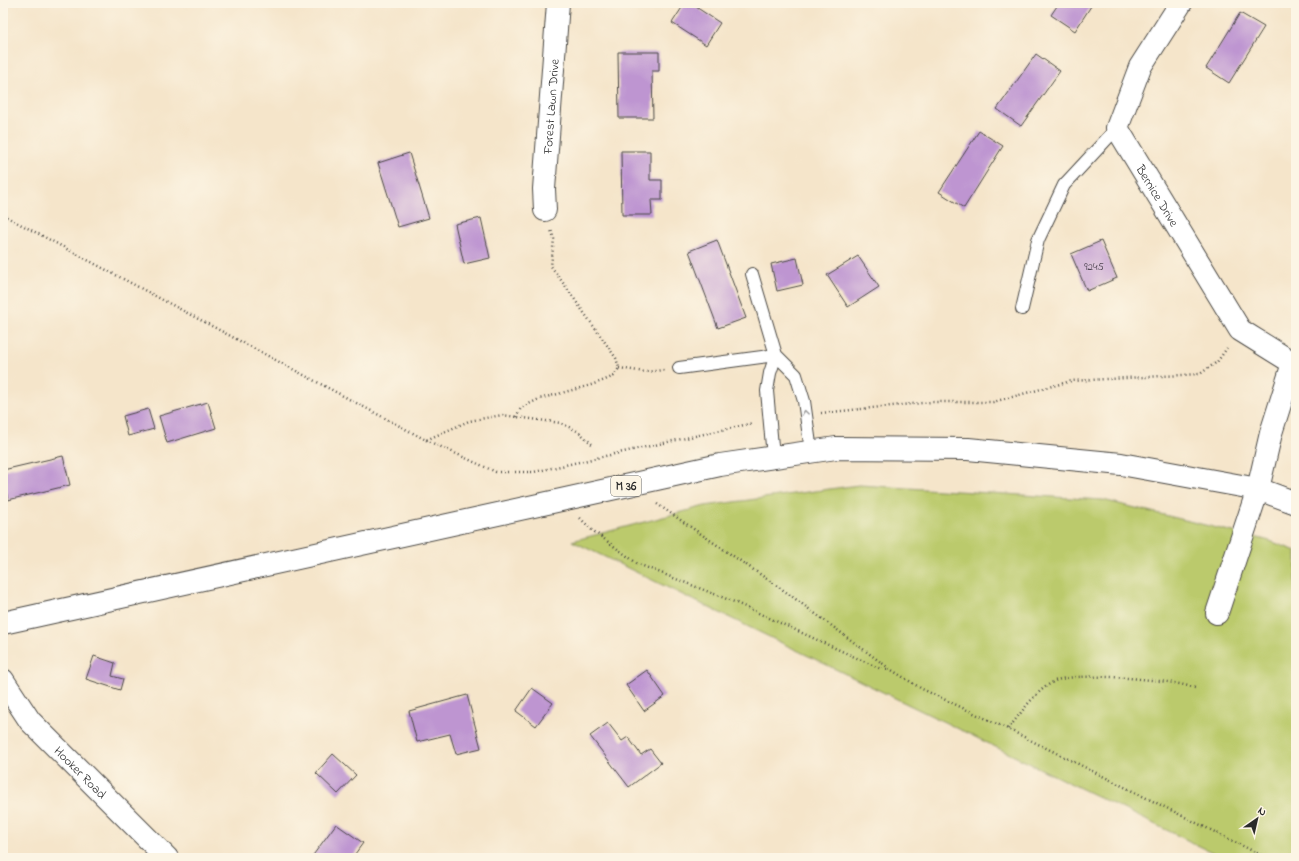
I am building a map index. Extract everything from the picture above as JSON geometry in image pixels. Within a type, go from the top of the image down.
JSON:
[{"type":"main road","name":"Forest Lawn Drive","points":[[545,210],[545,182],[558,3]]},
{"type":"main road","points":[[1118,128],[1140,67],[1181,3]]},
{"type":"main road","name":"Bernice Drive","points":[[1118,128],[1240,330],[1294,361]]},
{"type":"main road","points":[[1217,613],[1258,489],[1271,433],[1294,361]]},
{"type":"main road","name":"M 36","points":[[3,623],[720,465],[836,448],[968,449],[1121,464],[1258,489],[1296,503]]},
{"type":"main road","name":"Hooker Road","points":[[3,680],[30,721],[167,858]]},
{"type":"lane","points":[[1022,309],[1038,240],[1064,185],[1118,128]]},
{"type":"lane","points":[[752,274],[776,355],[796,375],[804,402],[811,451]]},
{"type":"lane","points":[[679,368],[776,355]]},
{"type":"lane","points":[[773,457],[767,391],[770,373],[776,355]]},
{"type":"path","points":[[516,417],[521,408],[538,399],[591,386],[614,376],[619,368],[616,358],[551,266],[554,239],[545,210]]},
{"type":"path","points":[[3,215],[426,440],[496,472],[534,472],[770,419]]},
{"type":"path","points":[[805,414],[932,402],[993,402],[1071,381],[1200,374],[1217,362],[1240,330]]},
{"type":"path","points":[[619,368],[646,372],[679,368]]},
{"type":"path","points":[[426,440],[469,421],[502,415],[561,423],[578,432],[593,446]]},
{"type":"path","points":[[562,500],[592,530],[638,564],[732,601],[881,670],[890,669]]},
{"type":"path","points":[[657,504],[786,592],[890,669],[922,690],[1008,729],[1267,858]]},
{"type":"path","points":[[1008,729],[1037,694],[1056,680],[1080,677],[1120,678],[1174,683],[1194,688]]},
{"type":"path","points":[[1294,858],[1296,852]]},
{"type":"green space","points":[[859,485],[1103,500],[1270,541],[1296,551],[1296,858],[1224,858],[572,541],[705,506]]},
{"type":"building","points":[[685,3],[690,3],[720,23],[706,45],[672,23]]},
{"type":"building","points":[[1059,3],[1093,3],[1075,31],[1051,15]]},
{"type":"building","points":[[1240,13],[1264,27],[1229,83],[1206,68]]},
{"type":"building","points":[[618,52],[659,52],[659,71],[652,71],[653,118],[619,118]]},
{"type":"building","points":[[1036,54],[1060,71],[1021,126],[997,109]]},
{"type":"building","points":[[979,131],[1003,146],[964,208],[939,192]]},
{"type":"building","points":[[621,151],[650,151],[650,180],[662,180],[662,200],[651,200],[652,215],[622,215]]},
{"type":"building","points":[[409,153],[429,218],[398,227],[378,163]]},
{"type":"building","points":[[481,218],[490,258],[464,264],[455,224]]},
{"type":"building","points":[[717,240],[746,318],[718,328],[689,251]]},
{"type":"building","points":[[1101,241],[1117,278],[1087,291],[1071,254]]},
{"type":"building","points":[[858,256],[879,287],[848,307],[827,275]]},
{"type":"building","points":[[797,258],[803,285],[777,291],[771,264]]},
{"type":"building","points":[[208,402],[216,428],[167,443],[159,416]]},
{"type":"building","points":[[148,409],[154,429],[128,436],[123,416]]},
{"type":"building","points":[[63,456],[70,485],[8,500],[3,470]]},
{"type":"building","points":[[94,656],[115,663],[112,676],[123,679],[120,690],[86,679]]},
{"type":"building","points":[[647,670],[665,696],[644,711],[626,685]]},
{"type":"building","points":[[532,688],[553,703],[536,726],[516,711]]},
{"type":"building","points":[[467,695],[481,748],[456,754],[450,734],[417,742],[409,711]]},
{"type":"building","points":[[608,723],[622,741],[628,737],[641,755],[650,749],[661,763],[629,787],[590,736]]},
{"type":"building","points":[[333,754],[356,775],[338,794],[316,773]]},
{"type":"building","points":[[336,824],[363,843],[352,858],[311,858]]}]
